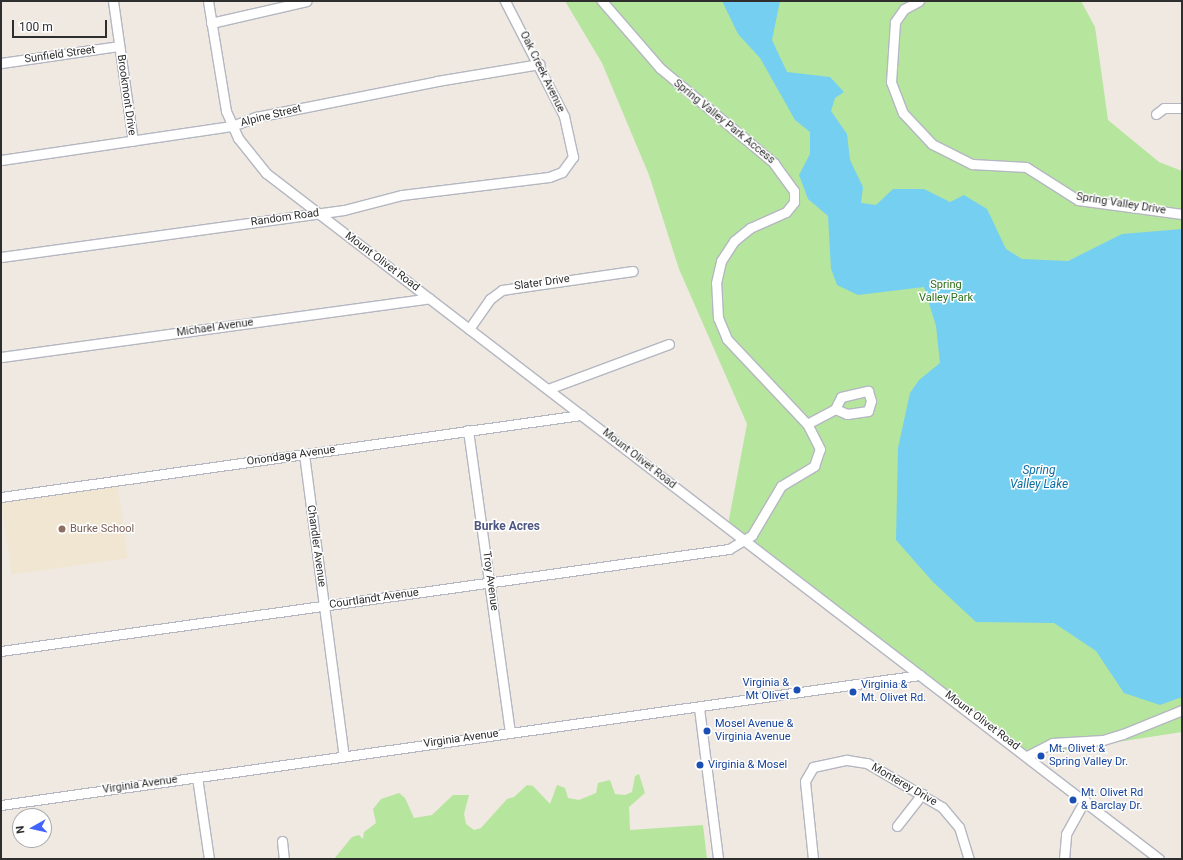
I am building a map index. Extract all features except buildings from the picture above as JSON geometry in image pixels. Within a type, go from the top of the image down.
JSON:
[{"type":"street","name":"Brookmont Drive","points":[[113,1],[133,141]]},
{"type":"street","name":"Mount Olivet Road","points":[[208,1],[222,95],[232,126],[259,166],[317,213],[582,415],[745,542],[1027,756],[1159,859]]},
{"type":"street","points":[[211,23],[307,1]]},
{"type":"street","name":"Oak Creek Avenue","points":[[505,1],[540,64],[569,133],[573,157],[566,169]]},
{"type":"street","name":"Spring Valley Park Access","points":[[602,1],[674,82],[774,163],[792,186],[795,196],[791,207],[742,233],[726,251],[718,271],[716,300],[720,324],[732,346],[807,424],[819,442],[818,460],[781,486],[771,507],[745,542]]},
{"type":"street","name":"Spring Valley Drive","points":[[919,1],[904,9],[896,22],[891,82],[903,113],[932,144],[972,164],[1026,167],[1078,200],[1182,214]]},
{"type":"street","name":"Sunfield Street","points":[[1,63],[119,46]]},
{"type":"street","name":"Alpine Street","points":[[1,160],[232,126],[256,117],[429,83],[540,64]]},
{"type":"street","points":[[1156,114],[1164,108],[1182,108]]},
{"type":"street","name":"Random Road","points":[[1,257],[344,210],[402,195],[549,177],[566,169]]},
{"type":"street","name":"Slater Drive","points":[[469,329],[490,299],[502,290],[633,271]]},
{"type":"street","name":"Michael Avenue","points":[[1,358],[429,298]]},
{"type":"street","points":[[548,389],[669,344]]},
{"type":"street","points":[[807,424],[835,409]]},
{"type":"street","name":"Onondaga Avenue","points":[[1,497],[582,415]]},
{"type":"street","name":"Troy Avenue","points":[[468,430],[510,732]]},
{"type":"street","name":"Chandler Avenue","points":[[304,454],[344,756]]},
{"type":"street","name":"Courtlandt Avenue","points":[[1,651],[729,549],[745,542]]},
{"type":"street","name":"Virginia Avenue","points":[[1,805],[510,732],[698,708],[920,675]]},
{"type":"street","points":[[698,708],[718,859]]},
{"type":"street","points":[[1027,756],[1052,743],[1103,740],[1123,734],[1182,710]]},
{"type":"street","name":"Monterey Drive","points":[[813,859],[804,795],[810,771],[834,760],[862,761],[922,794],[952,817],[964,839],[969,859]]},
{"type":"street","points":[[197,777],[209,859]]},
{"type":"street","points":[[897,826],[922,794]]},
{"type":"street","points":[[1064,859],[1066,834],[1084,800]]},
{"type":"street","points":[[282,840],[284,859]]},
{"type":"shaded area","name":"Burke School","points":[[117,483],[128,558],[12,575],[1,499]]},
{"type":"green space","name":"Spring Valley Park","points":[[565,1],[1081,1],[1095,27],[1108,120],[1159,162],[1182,171],[1182,732],[1027,756],[727,530],[747,424],[679,269],[649,175],[602,63]]},
{"type":"green space","points":[[639,774],[645,793],[629,807],[630,830],[703,825],[707,859],[334,859],[352,837],[359,835],[363,839],[364,832],[376,823],[373,809],[381,799],[399,793],[405,798],[414,818],[432,815],[453,795],[469,795],[464,814],[466,824],[474,830],[481,828],[507,799],[514,797],[527,785],[533,786],[550,804],[557,785],[565,788],[568,798],[579,800],[596,793],[598,783],[610,780],[615,794],[625,795],[632,792],[635,776]]},
{"type":"water","name":"Spring Valley Lake","points":[[722,1],[780,1],[772,40],[787,72],[830,77],[844,92],[835,98],[831,111],[847,134],[850,160],[863,187],[861,203],[876,205],[893,189],[924,189],[950,202],[964,195],[987,209],[1006,249],[1022,259],[1068,261],[1122,234],[1182,229],[1182,697],[1160,705],[1124,693],[1096,651],[1054,623],[976,622],[933,582],[896,540],[898,448],[910,393],[919,380],[940,363],[936,326],[924,287],[858,295],[837,285],[831,269],[828,216],[808,199],[799,175],[810,154],[810,132],[795,120],[760,58],[738,34]]},
{"type":"place","name":"Burke School","points":[[62,529]]},
{"type":"place","name":"Virginia & Mt Olivet","points":[[797,690]]},
{"type":"place","name":"Virginia & Mt. Olivet Rd.","points":[[853,692]]},
{"type":"place","name":"Mosel Avenue & Virginia Avenue","points":[[707,731]]},
{"type":"place","name":"Mt. Olivet & Spring Valley Dr.","points":[[1041,756]]},
{"type":"place","name":"Virginia & Mosel","points":[[700,765]]},
{"type":"place","name":"Mt. Olivet Rd & Barclay Dr.","points":[[1073,800]]},
{"type":"district","name":"Burke Acres","points":[[507,527]]}]
